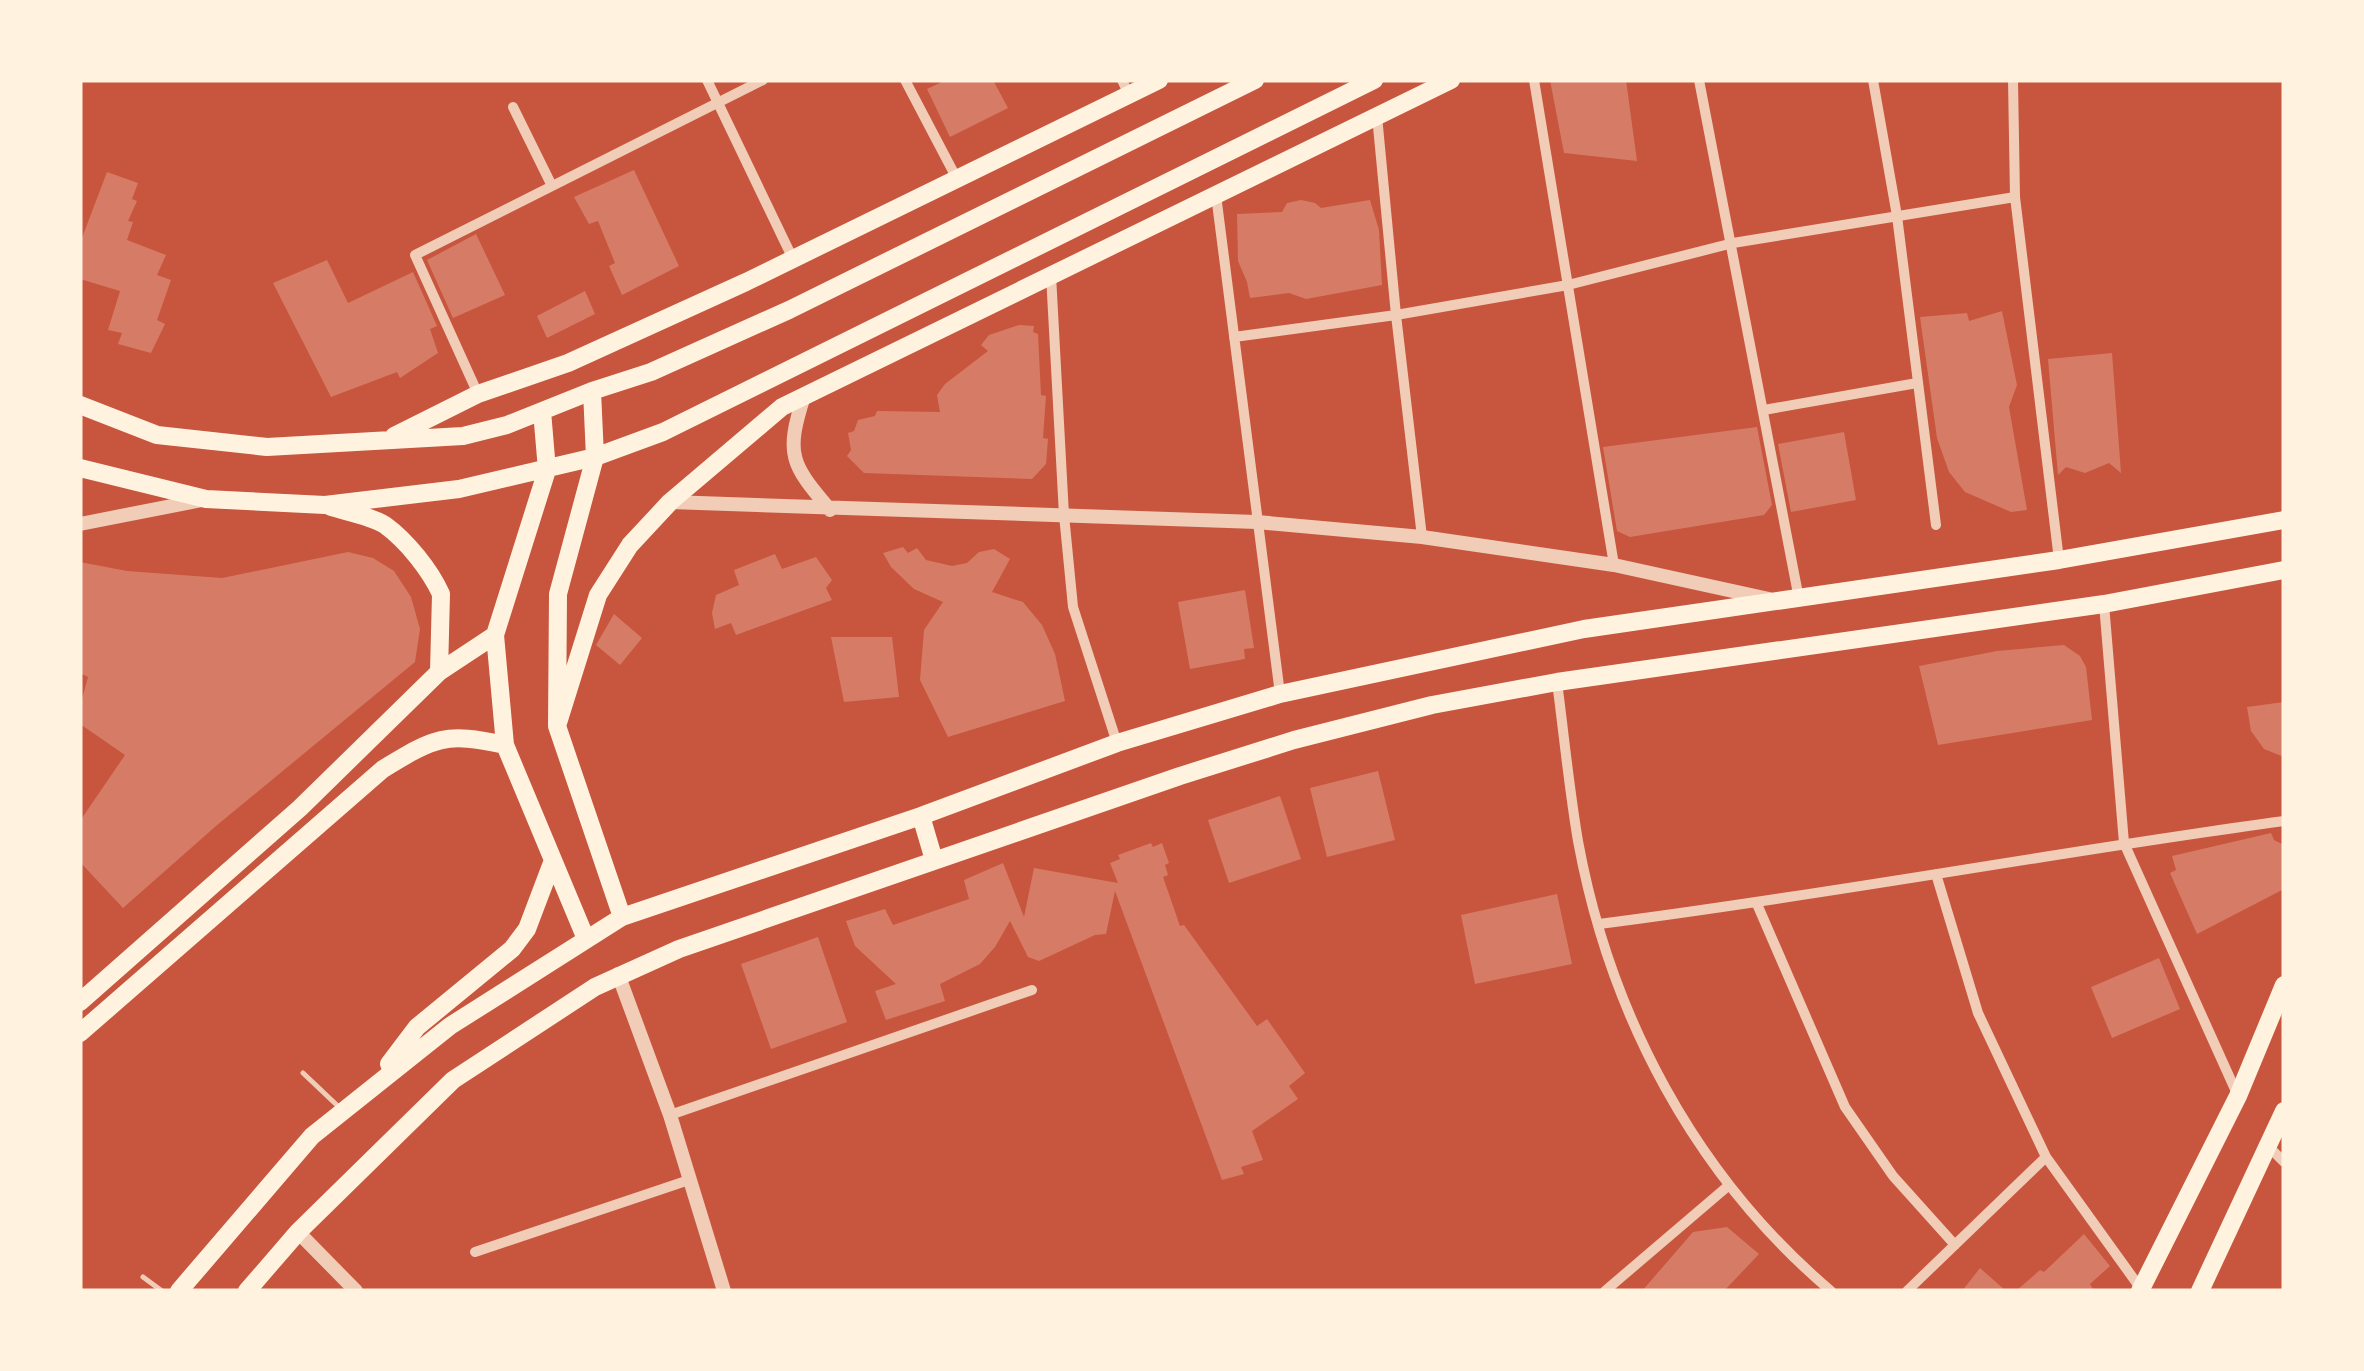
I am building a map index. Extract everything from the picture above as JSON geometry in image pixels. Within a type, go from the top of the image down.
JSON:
[{"type":"main road","points":[[386,439],[478,394],[568,363],[792,260],[957,179],[1126,87],[1159,80]]},
{"type":"main road","points":[[80,405],[158,436],[267,447],[463,436],[508,425],[651,372],[789,310],[1255,80]]},
{"type":"main road","points":[[80,468],[206,499],[325,504],[459,489],[595,457],[663,432],[1374,80]]},
{"type":"main road","points":[[558,726],[598,595],[630,546],[670,502],[767,418],[804,396],[1451,80]]},
{"type":"main road","points":[[1179,176],[1192,206]]},
{"type":"main road","points":[[592,391],[595,457],[558,594],[558,726],[622,916]]},
{"type":"main road","points":[[542,411],[546,470],[496,635],[505,745],[586,939]]},
{"type":"main road","points":[[325,504],[384,524],[436,582],[441,594],[439,672]]},
{"type":"main road","points":[[2228,528],[2284,508]]},
{"type":"main road","points":[[179,1291],[312,1136],[450,1026],[622,916],[921,816],[1117,743],[1280,694],[1584,629],[2059,560],[2284,520]]},
{"type":"main road","points":[[247,1291],[298,1232],[453,1080],[618,974],[679,949],[1294,740],[1432,706],[1557,682],[2104,604],[2284,570]]},
{"type":"main road","points":[[2263,574],[2284,582]]},
{"type":"main road","points":[[80,1002],[300,808],[439,672],[496,635]]},
{"type":"main road","points":[[80,1033],[384,769],[430,740],[470,738],[505,745]]},
{"type":"main road","points":[[921,816],[934,860]]},
{"type":"main road","points":[[372,1088],[417,1028],[512,949],[527,928],[552,863]]},
{"type":"main road","points":[[2140,1290],[2238,1096],[2284,985]]},
{"type":"main road","points":[[2200,1291],[2284,1111]]},
{"type":"street","points":[[707,80],[792,260]]},
{"type":"street","points":[[478,394],[415,255],[763,80]]},
{"type":"street","points":[[905,80],[957,179]]},
{"type":"street","points":[[1534,80],[1614,565]]},
{"type":"street","points":[[670,502],[1257,522],[1422,537],[1614,565],[1792,601],[1764,410],[1699,80]]},
{"type":"street","points":[[1873,80],[1897,216],[1936,525]]},
{"type":"street","points":[[2013,80],[2015,197],[2059,560]]},
{"type":"street","points":[[514,107],[552,186]]},
{"type":"street","points":[[1378,116],[1422,537]]},
{"type":"street","points":[[1216,195],[1280,694]]},
{"type":"street","points":[[1234,337],[1396,315],[1568,285],[1732,243],[2015,197]]},
{"type":"street","points":[[1051,275],[1073,607],[1117,743]]},
{"type":"street","points":[[1764,410],[1917,382]]},
{"type":"street","points":[[804,396],[792,433],[797,470],[830,510]]},
{"type":"street","points":[[81,528],[206,499]]},
{"type":"street","points":[[2104,604],[2124,843],[2238,1096]]},
{"type":"street","points":[[1557,682],[1579,842],[1624,1008],[1670,1100],[1728,1186],[1788,1255],[1830,1291]]},
{"type":"street","points":[[1600,924],[1757,904],[2124,843],[2284,822]]},
{"type":"street","points":[[1936,874],[1978,1014],[2046,1157],[2140,1290]]},
{"type":"street","points":[[1757,904],[1845,1107],[1893,1176],[1955,1244]]},
{"type":"street","points":[[618,974],[670,1115],[724,1291]]},
{"type":"street","points":[[670,1115],[1032,990]]},
{"type":"street","points":[[2269,1147],[2284,1162]]},
{"type":"street","points":[[1907,1291],[2046,1157]]},
{"type":"street","points":[[476,1252],[689,1180]]},
{"type":"street","points":[[1605,1291],[1728,1186]]},
{"type":"street","points":[[298,1232],[356,1291]]},
{"type":"lane","points":[[303,1073],[343,1111]]},
{"type":"lane","points":[[143,1277],[162,1291]]},
{"type":"building","points":[[946,80],[993,80],[1008,108],[950,137],[927,89]]},
{"type":"building","points":[[1550,80],[1626,80],[1637,161],[1564,153]]},
{"type":"building","points":[[634,170],[679,266],[622,295],[609,266],[615,263],[598,221],[589,224],[574,197]]},
{"type":"building","points":[[107,172],[138,183],[127,240],[166,255],[157,275],[171,280],[157,320],[165,324],[151,353],[118,344],[122,333],[108,330],[120,291],[80,279],[80,243]]},
{"type":"building","points":[[1301,200],[1321,208],[1370,200],[1379,230],[1382,285],[1306,299],[1289,293],[1250,298],[1238,261],[1237,214],[1282,212],[1287,203]]},
{"type":"building","points":[[476,234],[505,295],[453,318],[427,260]]},
{"type":"building","points":[[327,260],[348,303],[413,272],[437,326],[430,329],[438,353],[400,378],[397,372],[331,397],[273,283]]},
{"type":"building","points":[[585,291],[595,314],[547,338],[537,316]]},
{"type":"building","points":[[2002,311],[2017,385],[2009,407],[2027,510],[2011,512],[1965,492],[1949,472],[1937,438],[1920,317],[1967,313],[1969,321]]},
{"type":"building","points":[[1019,325],[1034,326],[1033,332],[1038,334],[1041,395],[1046,396],[1046,464],[1032,479],[864,473],[847,456],[851,450],[848,433],[854,431],[858,420],[875,416],[877,411],[940,412],[937,395],[945,384],[988,351],[981,345],[989,335]]},
{"type":"building","points":[[2112,353],[2121,473],[2109,463],[2085,473],[2066,467],[2058,475],[2048,359]]},
{"type":"building","points":[[1757,427],[1772,505],[1764,515],[1630,537],[1617,531],[1603,447]]},
{"type":"building","points":[[1844,432],[1856,500],[1791,512],[1778,444]]},
{"type":"building","points":[[903,547],[908,553],[917,548],[926,560],[952,566],[994,549],[1010,559],[992,592],[1023,602],[1042,625],[1055,654],[1065,701],[948,737],[920,680],[924,630],[943,602],[914,589],[891,567],[883,553]]},
{"type":"building","points":[[348,552],[373,558],[394,571],[411,597],[420,629],[415,662],[123,908],[80,862],[80,821],[125,755],[80,724],[80,706],[88,677],[80,673],[80,562],[127,571],[222,578]]},
{"type":"building","points":[[775,554],[782,569],[816,557],[832,580],[826,588],[832,600],[736,635],[731,623],[715,629],[712,613],[716,595],[739,585],[734,570]]},
{"type":"building","points":[[1245,590],[1254,648],[1244,649],[1245,659],[1190,669],[1178,602]]},
{"type":"building","points":[[614,614],[642,638],[620,665],[596,645]]},
{"type":"building","points":[[831,637],[892,637],[899,697],[844,702]]},
{"type":"building","points":[[2064,645],[2080,656],[2086,667],[2092,720],[1938,745],[1919,666],[1997,651]]},
{"type":"building","points":[[2284,702],[2284,757],[2264,749],[2251,731],[2247,707]]},
{"type":"building","points":[[1378,771],[1395,840],[1327,857],[1310,788]]},
{"type":"building","points":[[1280,796],[1301,859],[1229,883],[1208,820]]},
{"type":"building","points":[[2271,833],[2274,840],[2284,845],[2284,889],[2197,934],[2170,873],[2176,870],[2172,856]]},
{"type":"building","points":[[1151,843],[1153,847],[1162,843],[1169,863],[1165,865],[1168,875],[1163,877],[1180,926],[1184,925],[1257,1026],[1267,1019],[1305,1073],[1289,1086],[1298,1099],[1252,1131],[1263,1160],[1241,1167],[1244,1174],[1222,1180],[1115,891],[1106,934],[1095,935],[1039,961],[1028,957],[1010,921],[980,964],[940,984],[945,1001],[886,1020],[875,991],[896,984],[855,946],[846,921],[885,909],[893,925],[969,899],[964,880],[1003,863],[1024,917],[1034,868],[1118,883],[1110,863],[1120,859],[1118,855]]},
{"type":"building","points":[[1557,894],[1572,964],[1475,984],[1461,915]]},
{"type":"building","points":[[818,937],[847,1022],[771,1049],[741,964]]},
{"type":"building","points":[[2159,958],[2180,1009],[2112,1038],[2091,987]]},
{"type":"building","points":[[1727,1227],[1759,1254],[1724,1291],[1642,1291],[1693,1232]]},
{"type":"building","points":[[2084,1234],[2110,1266],[2090,1284],[2094,1291],[2016,1291],[2040,1270],[2044,1272]]},
{"type":"building","points":[[1980,1268],[2006,1291],[1962,1291]]}]
